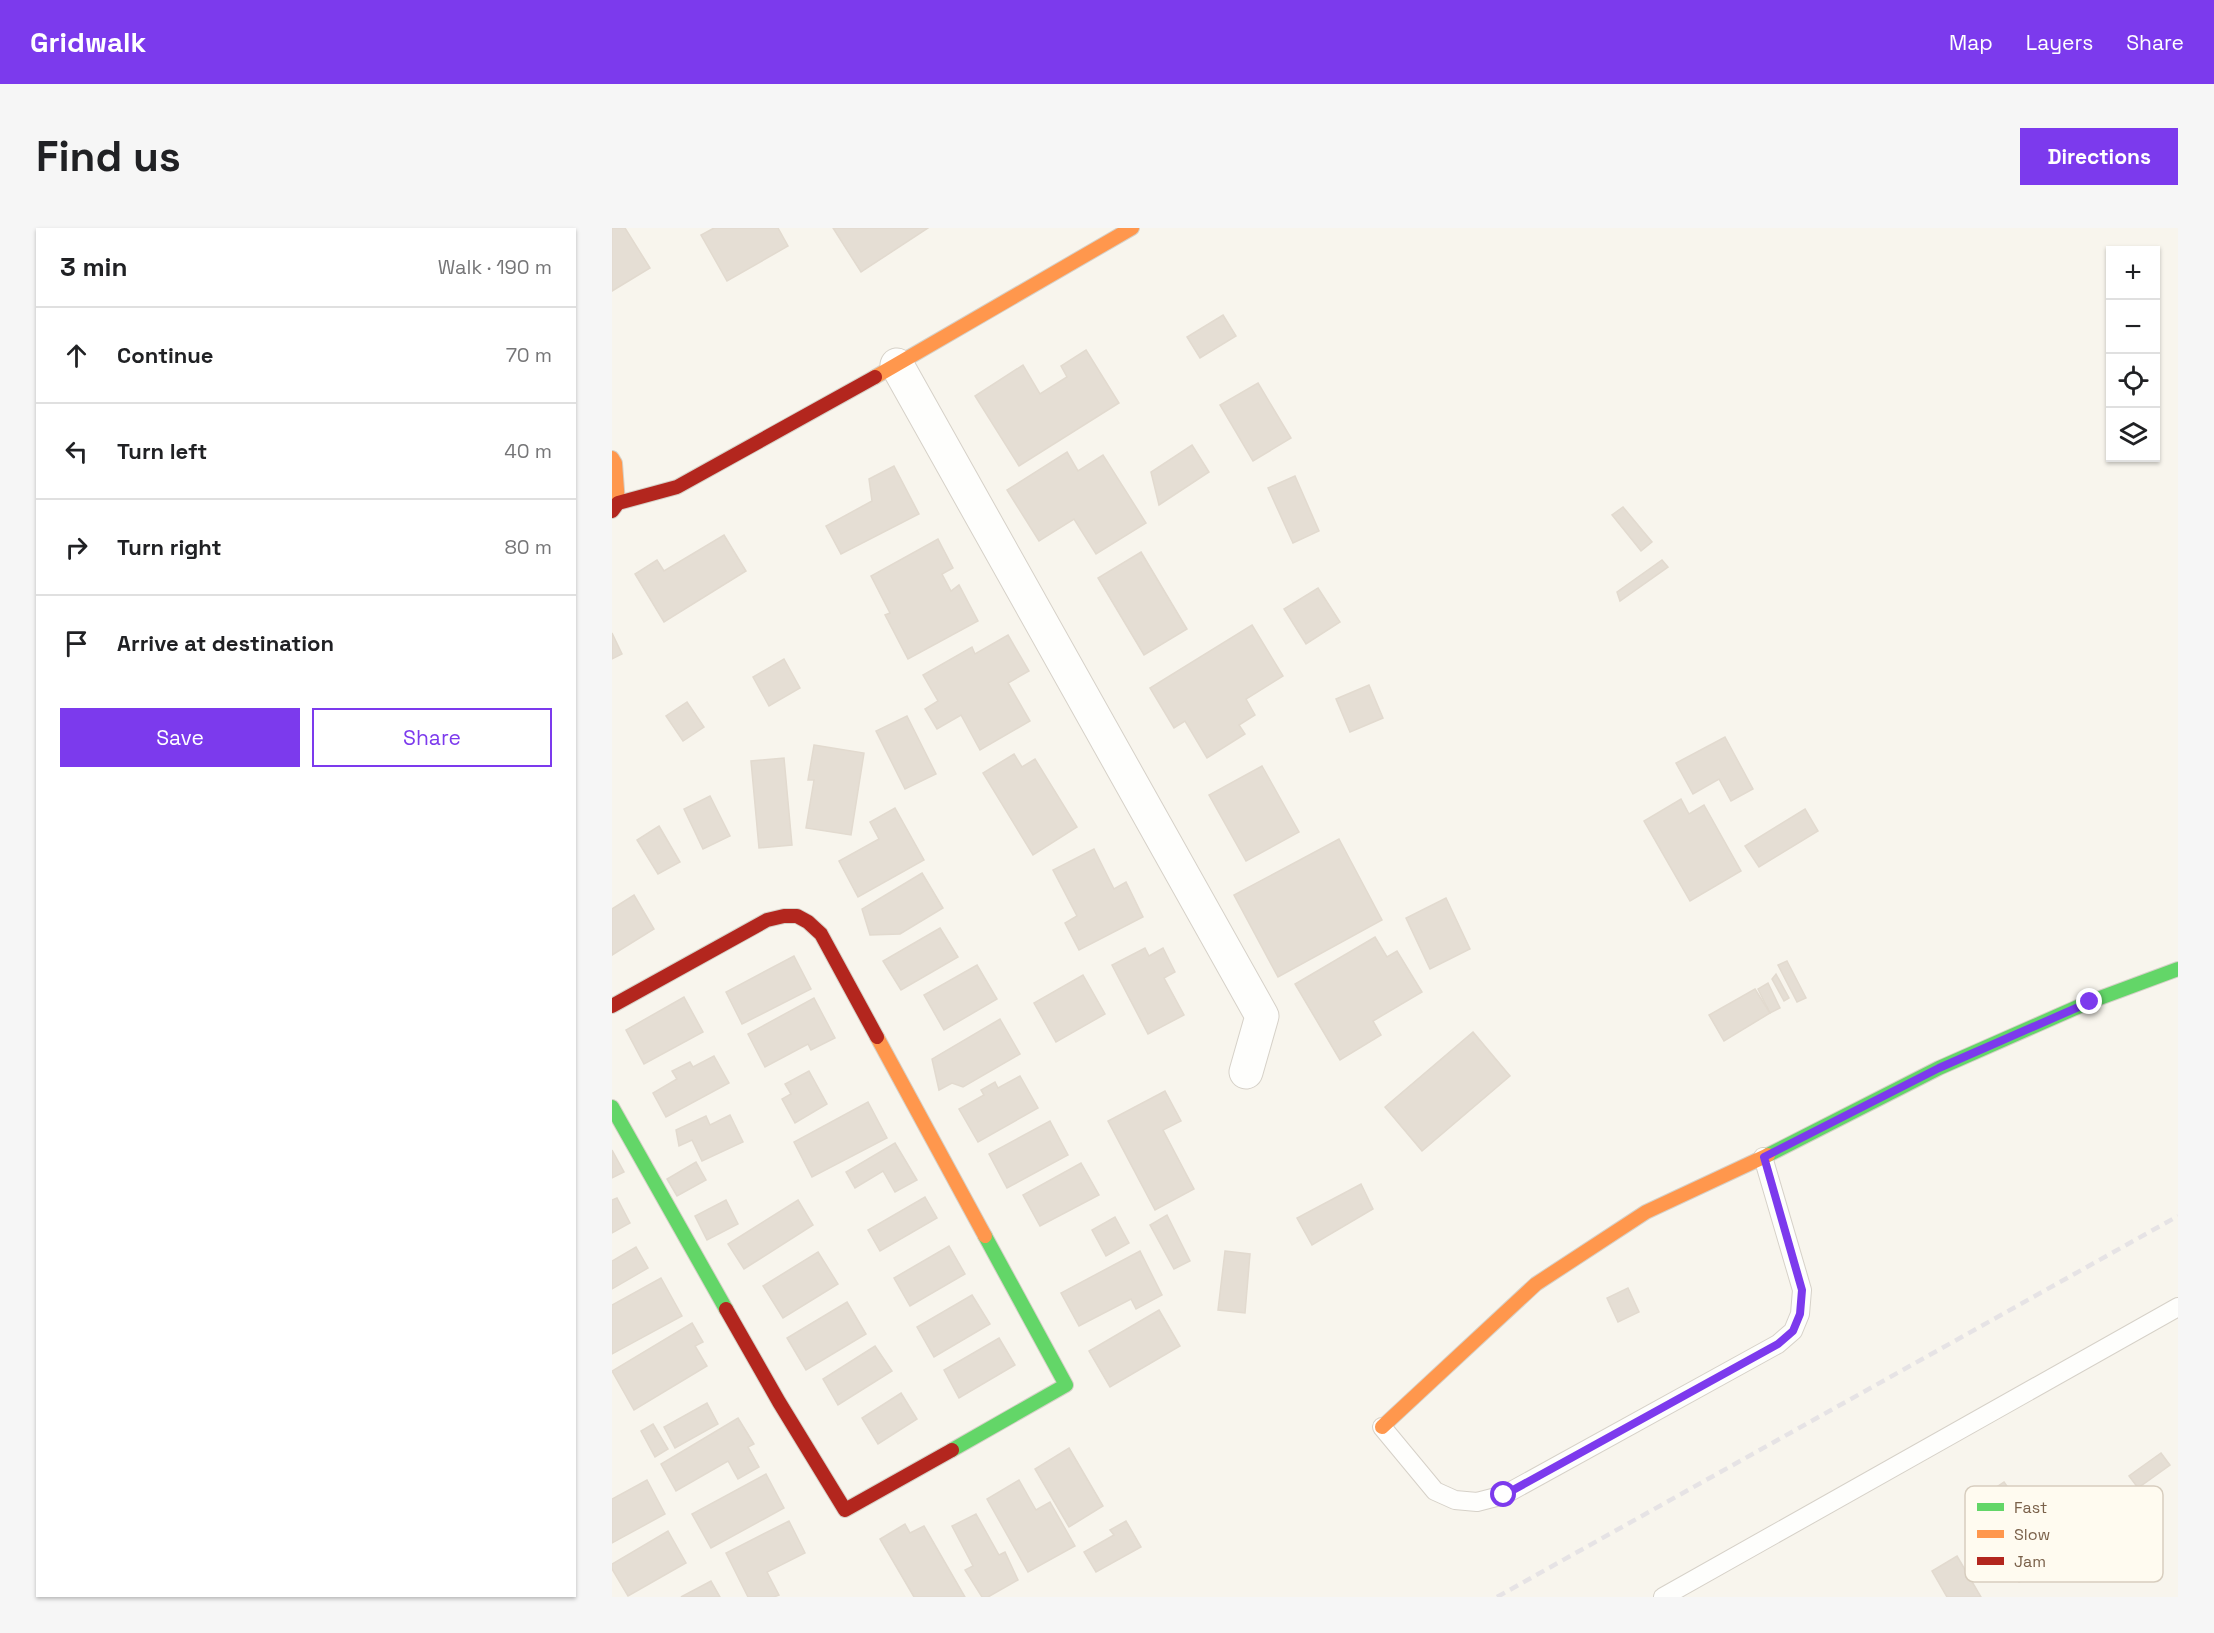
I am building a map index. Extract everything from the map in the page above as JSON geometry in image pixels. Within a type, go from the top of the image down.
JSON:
[{"type":"street","points":[[612,458],[615,463],[615,507],[676,487],[897,365],[1132,228]]},
{"type":"street","points":[[897,365],[1262,1016],[1246,1072]]},
{"type":"street","points":[[612,1006],[767,920],[788,914],[807,920],[821,934],[1066,1385],[845,1510],[779,1402],[612,1107]]},
{"type":"street","points":[[1383,1427],[1536,1284],[1646,1212],[1764,1157],[1939,1068],[2090,1002],[2178,969]]},
{"type":"lane","points":[[1383,1427],[1435,1491],[1455,1500],[1477,1502],[1504,1495],[1778,1344],[1793,1331],[1800,1314],[1802,1290],[1764,1157]]},
{"type":"lane","points":[[1663,1597],[2178,1307]]},
{"type":"building","points":[[612,228],[625,228],[650,268],[612,291]]},
{"type":"building","points":[[714,228],[778,228],[788,246],[727,281],[701,235]]},
{"type":"building","points":[[833,228],[928,228],[861,272]]},
{"type":"building","points":[[1223,315],[1236,336],[1200,358],[1187,337]]},
{"type":"building","points":[[1086,350],[1119,403],[1019,466],[975,396],[1023,365],[1040,394],[1067,377],[1061,366]]},
{"type":"building","points":[[1258,383],[1291,438],[1253,461],[1220,405]]},
{"type":"building","points":[[1192,445],[1209,472],[1159,505],[1151,472]]},
{"type":"building","points":[[1067,452],[1078,471],[1103,455],[1146,523],[1096,554],[1074,519],[1039,541],[1007,490]]},
{"type":"building","points":[[894,466],[919,514],[841,554],[826,526],[872,501],[869,479]]},
{"type":"building","points":[[1295,476],[1319,531],[1293,543],[1268,488]]},
{"type":"building","points":[[1623,507],[1652,542],[1641,551],[1612,515]]},
{"type":"building","points":[[724,535],[746,571],[664,622],[635,574],[657,560],[664,571]]},
{"type":"building","points":[[938,539],[953,568],[942,574],[951,591],[959,585],[978,621],[908,659],[885,615],[890,613],[871,576]]},
{"type":"building","points":[[1141,552],[1187,629],[1144,655],[1098,578]]},
{"type":"building","points":[[1662,560],[1668,567],[1620,601],[1617,592]]},
{"type":"building","points":[[1318,588],[1340,622],[1306,644],[1284,609]]},
{"type":"building","points":[[1252,625],[1283,676],[1246,699],[1255,715],[1239,725],[1245,734],[1207,758],[1185,721],[1174,728],[1150,688]]},
{"type":"building","points":[[612,633],[622,654],[612,659]]},
{"type":"building","points":[[1008,635],[1029,671],[1008,683],[1030,721],[980,750],[961,715],[937,729],[925,709],[938,701],[923,675],[972,647],[975,654]]},
{"type":"building","points":[[784,659],[800,688],[769,706],[753,677]]},
{"type":"building","points":[[1369,685],[1383,718],[1350,732],[1336,699]]},
{"type":"building","points":[[687,702],[704,727],[683,741],[666,716]]},
{"type":"building","points":[[907,716],[936,774],[905,789],[876,731]]},
{"type":"building","points":[[1725,737],[1753,789],[1731,801],[1719,779],[1693,794],[1676,763]]},
{"type":"building","points":[[814,745],[864,753],[851,835],[806,828],[814,780],[808,780]]},
{"type":"building","points":[[1014,754],[1022,767],[1035,759],[1077,827],[1033,855],[983,773]]},
{"type":"building","points":[[784,758],[792,845],[759,848],[751,761]]},
{"type":"building","points":[[1262,766],[1299,832],[1246,861],[1209,795]]},
{"type":"building","points":[[710,796],[730,836],[703,849],[684,809]]},
{"type":"building","points":[[1681,799],[1689,814],[1704,805],[1741,871],[1690,901],[1644,821]]},
{"type":"building","points":[[895,808],[924,860],[858,897],[839,861],[879,839],[870,822]]},
{"type":"building","points":[[1805,809],[1818,831],[1759,867],[1745,846]]},
{"type":"building","points":[[659,826],[680,862],[658,874],[637,840]]},
{"type":"building","points":[[1339,839],[1382,920],[1278,977],[1234,895]]},
{"type":"building","points":[[1094,849],[1114,889],[1126,882],[1143,917],[1079,950],[1065,923],[1077,916],[1053,870]]},
{"type":"building","points":[[922,873],[943,908],[900,934],[870,935],[862,909]]},
{"type":"building","points":[[634,895],[654,929],[612,955],[612,909]]},
{"type":"building","points":[[1446,898],[1470,949],[1430,969],[1406,918]]},
{"type":"building","points":[[940,928],[958,957],[901,990],[883,961]]},
{"type":"building","points":[[1375,937],[1387,957],[1397,951],[1422,992],[1373,1021],[1381,1035],[1340,1060],[1295,984]]},
{"type":"building","points":[[1145,948],[1149,956],[1163,948],[1175,972],[1164,978],[1184,1015],[1148,1034],[1112,965]]},
{"type":"building","points":[[794,956],[811,989],[742,1024],[726,992]]},
{"type":"building","points":[[1787,961],[1806,998],[1797,1002],[1778,965]]},
{"type":"building","points":[[977,965],[997,999],[944,1030],[924,995]]},
{"type":"building","points":[[1776,974],[1789,998],[1784,1001],[1772,979]]},
{"type":"building","points":[[1083,975],[1105,1014],[1056,1042],[1034,1003]]},
{"type":"building","points":[[1768,983],[1780,1008],[1770,1013],[1758,989]]},
{"type":"building","points":[[1755,989],[1770,1013],[1724,1041],[1709,1015]]},
{"type":"building","points":[[684,997],[703,1032],[644,1064],[626,1030]]},
{"type":"building","points":[[814,998],[835,1038],[811,1050],[808,1044],[765,1067],[748,1034]]},
{"type":"building","points":[[1000,1019],[1020,1054],[963,1087],[952,1083],[939,1090],[932,1059]]},
{"type":"building","points":[[1473,1032],[1510,1076],[1422,1151],[1385,1107]]},
{"type":"building","points":[[714,1056],[729,1083],[666,1117],[653,1093],[677,1079],[672,1071],[690,1062],[693,1067]]},
{"type":"building","points":[[809,1071],[827,1104],[795,1123],[782,1099],[791,1094],[785,1084]]},
{"type":"building","points":[[1020,1076],[1038,1108],[978,1142],[959,1109],[984,1095],[981,1090],[995,1082],[998,1088]]},
{"type":"building","points":[[1165,1091],[1181,1121],[1163,1130],[1194,1189],[1155,1210],[1108,1121]]},
{"type":"building","points":[[868,1102],[887,1138],[812,1177],[794,1142]]},
{"type":"building","points":[[730,1115],[743,1142],[702,1161],[692,1140],[679,1146],[676,1130],[706,1116],[710,1125]]},
{"type":"building","points":[[1050,1121],[1068,1155],[1007,1188],[989,1154]]},
{"type":"building","points":[[895,1143],[917,1180],[895,1192],[883,1171],[855,1188],[846,1172]]},
{"type":"building","points":[[612,1150],[624,1172],[612,1178]]},
{"type":"building","points":[[696,1162],[706,1180],[677,1196],[667,1179]]},
{"type":"building","points":[[1081,1163],[1099,1195],[1040,1226],[1023,1195]]},
{"type":"building","points":[[1361,1184],[1373,1209],[1312,1245],[1297,1218]]},
{"type":"building","points":[[925,1197],[937,1218],[880,1251],[868,1230]]},
{"type":"building","points":[[617,1198],[630,1223],[612,1233],[612,1200]]},
{"type":"building","points":[[726,1200],[738,1224],[707,1240],[695,1216]]},
{"type":"building","points":[[798,1200],[813,1225],[744,1269],[728,1244]]},
{"type":"building","points":[[1167,1215],[1190,1261],[1174,1269],[1150,1225]]},
{"type":"building","points":[[1115,1217],[1129,1243],[1106,1256],[1092,1230]]},
{"type":"building","points":[[949,1246],[965,1274],[910,1306],[894,1278]]},
{"type":"building","points":[[636,1247],[648,1268],[612,1289],[612,1261]]},
{"type":"building","points":[[1140,1251],[1162,1295],[1136,1309],[1131,1299],[1079,1326],[1061,1293]]},
{"type":"building","points":[[1225,1251],[1250,1254],[1245,1313],[1218,1310]]},
{"type":"building","points":[[818,1252],[838,1284],[783,1318],[763,1286]]},
{"type":"building","points":[[661,1278],[682,1316],[612,1354],[612,1305]]},
{"type":"building","points":[[1628,1288],[1639,1312],[1618,1322],[1607,1298]]},
{"type":"building","points":[[972,1295],[990,1324],[934,1357],[917,1327]]},
{"type":"building","points":[[847,1302],[866,1334],[806,1370],[787,1338]]},
{"type":"building","points":[[1159,1310],[1180,1346],[1110,1387],[1089,1351]]},
{"type":"building","points":[[692,1323],[703,1342],[695,1346],[707,1366],[634,1410],[612,1371]]},
{"type":"building","points":[[999,1338],[1015,1365],[959,1398],[944,1370]]},
{"type":"building","points":[[875,1346],[892,1371],[838,1405],[823,1379]]},
{"type":"building","points":[[901,1393],[917,1419],[878,1444],[862,1418]]},
{"type":"building","points":[[707,1403],[718,1424],[675,1448],[664,1427]]},
{"type":"building","points":[[738,1418],[754,1444],[748,1447],[759,1467],[738,1479],[728,1461],[676,1491],[661,1464]]},
{"type":"building","points":[[653,1424],[668,1449],[655,1457],[641,1431]]},
{"type":"building","points":[[1069,1448],[1103,1506],[1069,1527],[1035,1469]]},
{"type":"building","points":[[2161,1453],[2170,1465],[2141,1486],[2136,1486],[2129,1476]]},
{"type":"building","points":[[766,1474],[784,1508],[711,1548],[692,1514]]},
{"type":"building","points":[[647,1480],[665,1514],[612,1543],[612,1499]]},
{"type":"building","points":[[1019,1480],[1036,1510],[1050,1502],[1075,1546],[1028,1572],[987,1499]]},
{"type":"building","points":[[976,1514],[999,1555],[1005,1552],[1018,1580],[988,1597],[982,1597],[965,1570],[973,1566],[952,1526]]},
{"type":"building","points":[[789,1521],[805,1553],[767,1572],[779,1595],[748,1597],[726,1553]]},
{"type":"building","points":[[1126,1521],[1141,1547],[1096,1572],[1084,1552],[1114,1535],[1110,1530]]},
{"type":"building","points":[[905,1524],[910,1533],[924,1526],[965,1597],[914,1597],[880,1539]]},
{"type":"building","points":[[668,1531],[686,1563],[628,1596],[612,1569],[612,1564]]},
{"type":"building","points":[[1957,1556],[1965,1570],[1965,1582],[1972,1582],[1981,1597],[1947,1597],[1932,1571]]},
{"type":"building","points":[[711,1581],[720,1597],[681,1597]]},
{"type":"railway","points":[[1497,1597],[2178,1216]]},
{"type":"traffic: fast","points":[[1768,1155],[1939,1068],[2089,1002],[2178,969]]},
{"type":"traffic: fast","points":[[612,1107],[726,1309]]},
{"type":"traffic: fast","points":[[952,1450],[1066,1385],[985,1236]]},
{"type":"traffic: slow","points":[[875,377],[1132,228]]},
{"type":"traffic: slow","points":[[612,458],[615,463],[618,503]]},
{"type":"traffic: slow","points":[[877,1037],[985,1236]]},
{"type":"traffic: slow","points":[[1382,1427],[1536,1284],[1646,1212],[1768,1155]]},
{"type":"traffic: jam","points":[[612,511],[618,503],[677,487],[875,377]]},
{"type":"traffic: jam","points":[[612,1006],[767,920],[797,916],[821,934],[877,1037]]},
{"type":"traffic: jam","points":[[726,1309],[845,1510],[952,1450]]},
{"type":"route","points":[[1504,1495],[1778,1344],[1793,1331],[1800,1314],[1802,1290],[1764,1157],[1939,1068],[2090,1002]]}]
